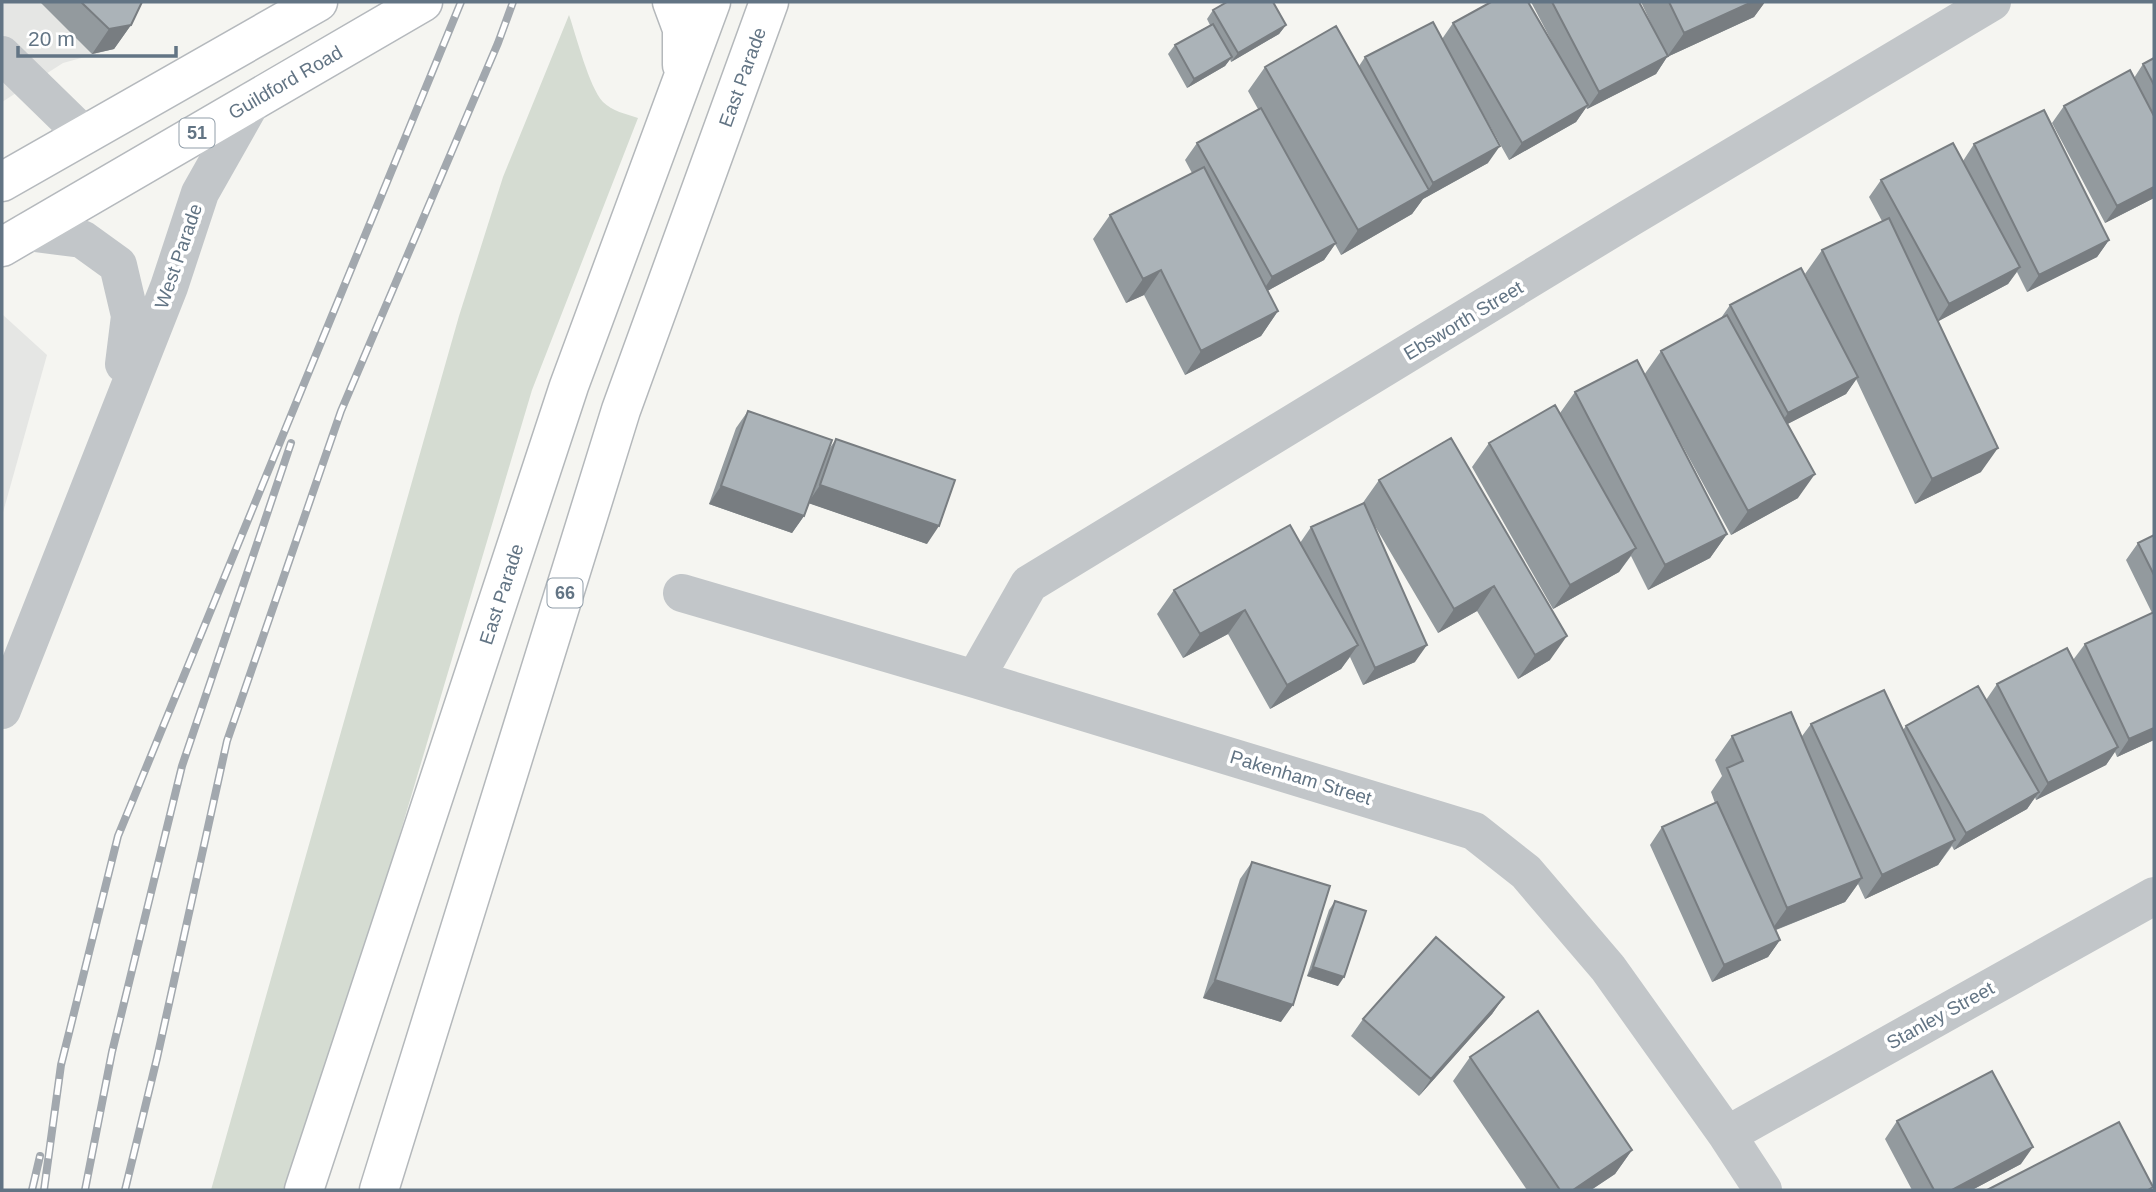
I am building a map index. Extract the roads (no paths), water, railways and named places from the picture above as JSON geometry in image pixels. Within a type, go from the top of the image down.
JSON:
[{"type":"main road","points":[[2,181],[318,2]]},
{"type":"main road","name":"Guildford Road","points":[[14,240],[423,2]]},
{"type":"main road","points":[[672,2],[681,29],[681,82]]},
{"type":"main road","name":"East Parade","points":[[304,1190],[569,386],[711,2]]},
{"type":"main road","name":"East Parade","points":[[380,1190],[621,410],[769,2]]},
{"type":"street","name":"Ebsworth Street","points":[[975,679],[1029,584],[1628,219],[1993,2]]},
{"type":"street","points":[[2,55],[84,135]]},
{"type":"street","name":"West Parade","points":[[2,710],[169,287],[200,193],[252,101]]},
{"type":"street","name":"West Parade","points":[[14,240],[82,239],[118,265],[130,316],[117,418]]},
{"type":"street","name":"Pakenham Street","points":[[682,593],[1474,831],[1526,872],[1608,968],[1763,1190]]},
{"type":"street","name":"Stanley Street","points":[[1727,1135],[2154,896]]},
{"type":"railway","points":[[44,1190],[61,1065],[118,836],[461,2]]},
{"type":"railway","points":[[125,1190],[227,741],[341,411],[513,2]]},
{"type":"railway","points":[[85,1190],[112,1052],[182,766],[291,443]]},
{"type":"railway","points":[[32,1190],[40,1156]]}]
